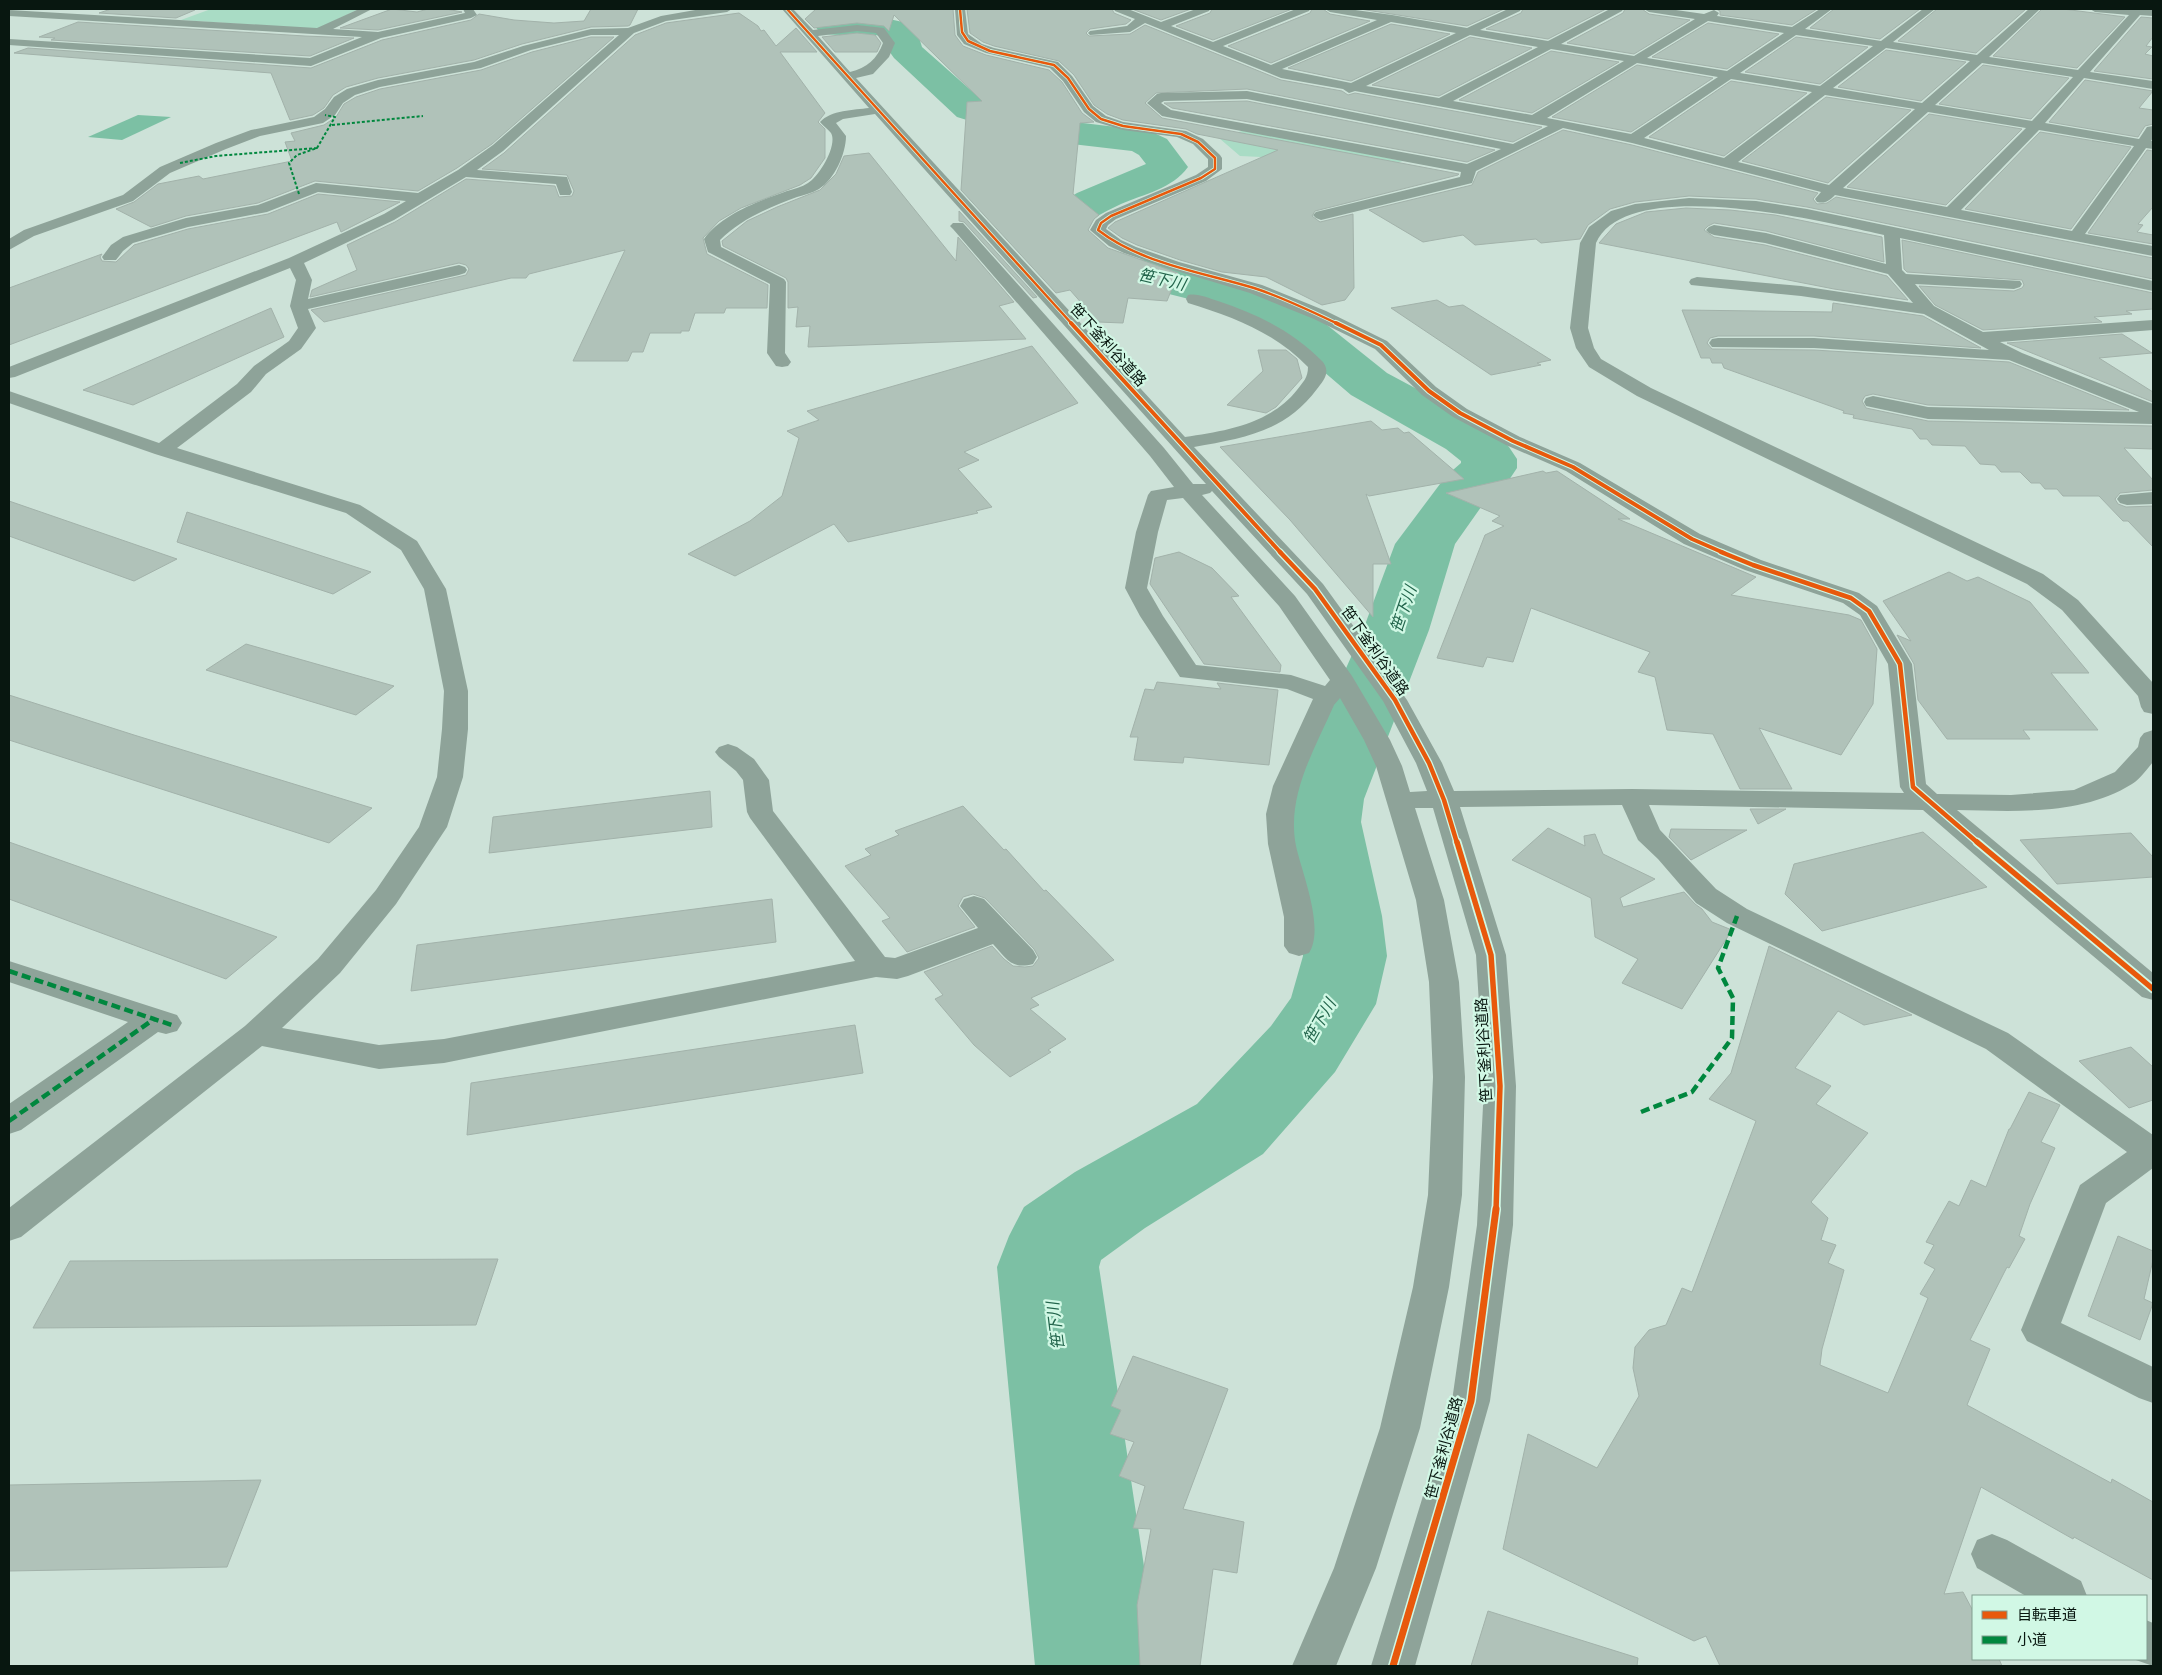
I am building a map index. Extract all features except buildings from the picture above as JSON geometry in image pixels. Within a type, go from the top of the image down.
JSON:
[{"type":"street","points":[[127,20],[156,9]]},
{"type":"street","points":[[318,32],[367,9]]},
{"type":"street","points":[[9,42],[311,62],[378,35],[471,15],[468,9]]},
{"type":"street","points":[[9,374],[295,262],[389,217],[463,173],[498,148],[630,31],[664,19],[727,9]]},
{"type":"street","points":[[960,9],[963,35],[967,41],[985,49],[1054,65],[1063,71],[1092,114],[1100,119],[1129,127],[1173,133],[1193,138],[1215,158],[1215,169],[1202,178],[1117,213],[1101,223],[1098,230],[1115,243],[1173,265],[1256,289],[1320,315],[1381,345],[1429,391],[1460,413],[1513,441],[1573,467],[1692,539],[1753,565],[1851,598],[1869,611],[1900,664],[1913,787],[2153,989]]},
{"type":"street","points":[[1119,9],[1285,75],[1561,124],[1634,139],[1831,190],[2153,251]]},
{"type":"street","points":[[1162,25],[1205,9]]},
{"type":"street","points":[[1214,46],[1305,9]]},
{"type":"street","points":[[1330,9],[2148,144]]},
{"type":"street","points":[[1270,70],[1412,9]]},
{"type":"street","points":[[1304,107],[1353,87],[1516,9]]},
{"type":"street","points":[[1440,102],[1618,9]]},
{"type":"street","points":[[1650,9],[2153,85]]},
{"type":"street","points":[[1535,119],[1721,9]]},
{"type":"street","points":[[1634,139],[1827,9]]},
{"type":"street","points":[[1728,163],[1930,9]]},
{"type":"street","points":[[1807,214],[1831,190],[2034,9]]},
{"type":"street","points":[[2095,9],[2153,13]]},
{"type":"street","name":"笹下釜利谷道路","points":[[780,12],[811,34],[1315,589],[1395,700],[1429,763],[1444,800],[1491,955],[1500,1086],[1495,1224],[1470,1401],[1393,1666]]},
{"type":"street","name":"笹下釜利谷道路","points":[[780,12],[859,113],[887,144]]},
{"type":"street","points":[[1951,212],[2036,125],[2137,12]]},
{"type":"street","points":[[9,13],[378,35]]},
{"type":"street","points":[[1094,34],[1130,29],[1143,19]]},
{"type":"street","points":[[135,51],[200,25]]},
{"type":"street","points":[[811,34],[857,28],[880,30],[889,43],[885,54],[869,71],[848,76]]},
{"type":"street","points":[[9,245],[29,233],[128,198],[165,170],[221,146],[256,133],[318,120],[330,112],[338,100],[351,92],[378,84],[477,64],[527,48],[591,32],[630,31]]},
{"type":"street","points":[[1515,148],[1246,95],[1161,98],[1153,103],[1166,113],[1469,169],[1515,148],[1561,124]]},
{"type":"street","points":[[782,362],[776,353],[778,282],[714,248],[712,239],[720,231],[750,212],[814,186],[821,179],[840,146],[839,134],[827,122],[840,116],[879,110]]},
{"type":"street","points":[[2076,236],[2148,144],[2153,128]]},
{"type":"street","points":[[1321,215],[1467,180],[1469,169]]},
{"type":"street","points":[[463,173],[562,180],[565,192]]},
{"type":"street","points":[[110,257],[117,248],[128,240],[186,223],[262,209],[316,187],[421,198]]},
{"type":"street","points":[[2153,286],[1807,214],[1756,205],[1689,202],[1635,208],[1616,214],[1594,230],[1588,243],[1579,328],[1584,348],[1595,363],[1644,392],[2035,579],[2070,605],[2150,694],[2153,706]]},
{"type":"street","points":[[946,212],[1157,452],[1187,491],[1287,601],[1336,688],[1377,740],[1389,766],[1430,900],[1444,982],[1449,1077],[1445,1195],[1431,1286],[1400,1428],[1355,1568],[1314,1666]]},
{"type":"street","points":[[1714,230],[1766,238],[1898,275],[2014,284]]},
{"type":"street","points":[[1892,232],[1898,275],[1928,310],[2016,357],[2153,411]]},
{"type":"street","points":[[162,450],[244,388],[260,370],[295,345],[307,328],[298,306],[304,280],[295,262]]},
{"type":"street","points":[[298,306],[459,270]]},
{"type":"street","points":[[1697,282],[1801,291],[1928,310]]},
{"type":"street","points":[[1181,443],[1267,423],[1293,407],[1317,377],[1317,366],[1294,343],[1263,324],[1194,299]]},
{"type":"street","points":[[1978,338],[2153,325]]},
{"type":"street","points":[[1718,343],[1814,343],[2016,357]]},
{"type":"street","points":[[9,397],[162,450],[353,509],[409,546],[435,589],[456,691],[455,729],[450,776],[433,827],[386,897],[328,966],[256,1034],[9,1226]]},
{"type":"street","points":[[2128,400],[2153,397]]},
{"type":"street","points":[[1873,402],[1928,413],[2153,418]]},
{"type":"street","points":[[1220,486],[1158,495],[1148,521],[1136,588],[1143,602],[1179,656],[1183,666],[1189,672],[1336,688]]},
{"type":"street","points":[[2127,499],[2153,498]]},
{"type":"street","points":[[1299,946],[1299,917],[1282,844],[1280,814],[1286,786],[1324,702],[1336,688]]},
{"type":"street","points":[[1400,800],[1490,800],[1632,796],[2011,803],[2079,798],[2124,778],[2151,749],[2153,738]]},
{"type":"street","points":[[728,752],[745,765],[756,780],[760,812],[876,967]]},
{"type":"street","points":[[1632,796],[1648,834],[1668,853],[1706,896],[1737,916],[1997,1041],[2152,1152],[2092,1195],[2040,1330],[2153,1386]]},
{"type":"street","points":[[974,906],[1022,957]]},
{"type":"street","points":[[256,1034],[378,1057],[444,1051],[876,967],[897,969],[998,931]]},
{"type":"street","points":[[9,971],[163,1022],[9,1120]]},
{"type":"street","points":[[1992,1554],[2064,1595]]},
{"type":"shaded area","points":[[211,9],[359,9],[317,29],[181,20]]},
{"type":"shaded area","points":[[138,115],[171,117],[122,140],[88,137]]},
{"type":"shaded area","points":[[1245,130],[1403,161],[1367,171],[1280,158],[1240,156],[1219,138]]},
{"type":"waterway","name":"笹下川","points":[[831,26],[875,25],[901,31],[906,51],[970,109],[1029,128],[1141,141],[1153,147],[1168,167],[1152,178],[1107,195],[1072,213],[1048,230],[1049,241],[1064,252],[1099,269],[1147,274],[1201,288],[1278,316],[1305,331],[1369,384],[1465,437],[1479,447],[1489,459],[1489,468],[1466,488],[1425,544],[1396,630],[1326,799],[1323,822],[1341,916],[1345,956],[1333,1004],[1303,1049],[1230,1129],[1110,1200],[1059,1236],[1048,1267],[1097,1666]]},
{"type":"marked path","points":[[299,194],[289,163],[297,155],[317,148],[335,117],[325,115]]},
{"type":"marked path","points":[[332,125],[423,116]]},
{"type":"marked path","points":[[180,163],[216,156],[317,148]]},
{"type":"marked path","points":[[1641,1112],[1692,1092],[1732,1038],[1733,998],[1718,968],[1737,916]]},
{"type":"marked path","points":[[9,971],[172,1025]]},
{"type":"marked path","points":[[9,1121],[154,1019]]},
{"type":"cycle path","points":[[787,9],[1230,498],[1315,589],[1395,700],[1429,763],[1444,800],[1491,955],[1500,1086],[1495,1225],[1471,1401],[1393,1666]]},
{"type":"cycle path","points":[[960,9],[962,32],[968,41],[990,51],[1054,65],[1068,78],[1083,102],[1094,115],[1123,126],[1181,134],[1198,142],[1215,158],[1215,169],[1201,178],[1111,216],[1101,223],[1098,230],[1115,243],[1173,265],[1256,289],[1320,315],[1381,345],[1429,391],[1460,413],[1513,441],[1573,467],[1692,539],[1753,565],[1851,598],[1869,611],[1900,664],[1913,787],[2060,913],[2153,989]]}]
